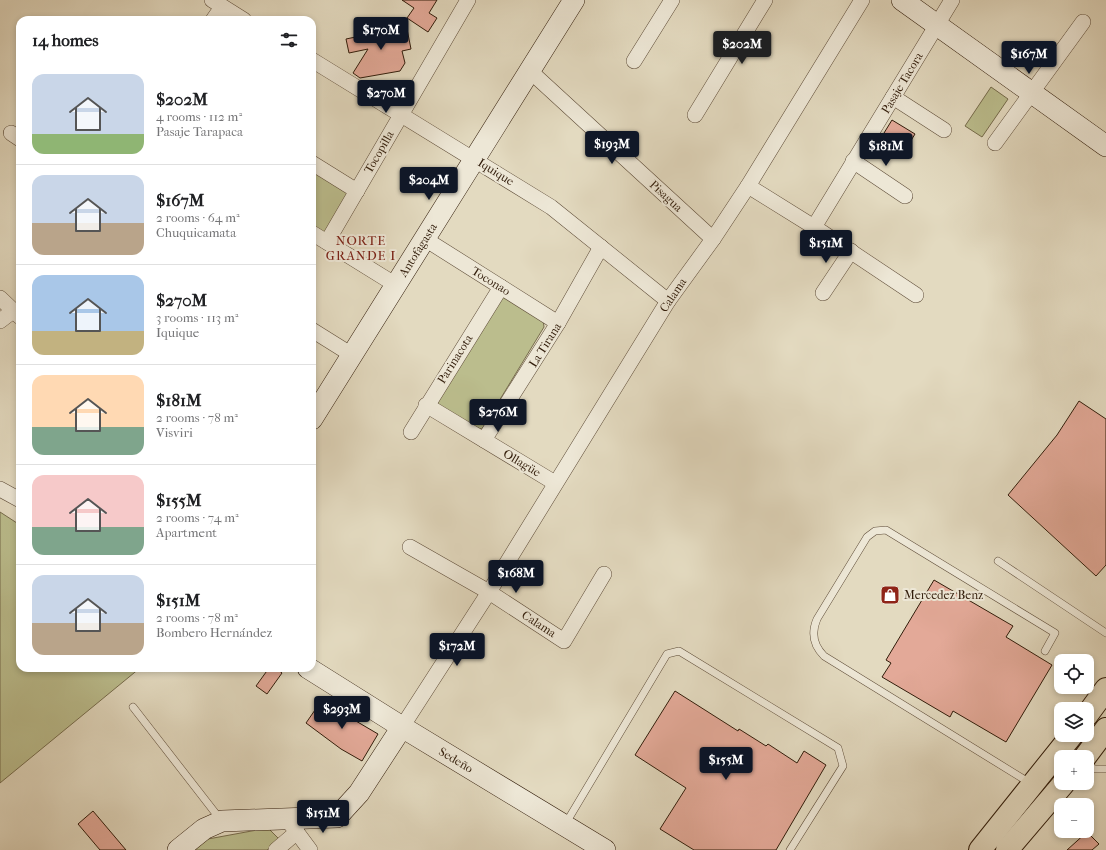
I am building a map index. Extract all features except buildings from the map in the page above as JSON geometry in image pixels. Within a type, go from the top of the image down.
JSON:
[{"type":"highway","points":[[1094,705],[1106,689]]},
{"type":"highway","points":[[1090,750],[1106,729]]},
{"type":"highway","points":[[980,850],[1066,742]]},
{"type":"highway","points":[[1007,850],[1058,790]]},
{"type":"street","name":"Tocopilla","points":[[327,242],[468,0]]},
{"type":"street","name":"Antofagasta","points":[[316,413],[574,0]]},
{"type":"street","points":[[634,61],[672,0]]},
{"type":"street","points":[[695,115],[765,0]]},
{"type":"street","name":"Calama","points":[[488,592],[668,301],[713,239],[748,186],[862,0]]},
{"type":"street","points":[[902,0],[1106,146]]},
{"type":"street","name":"Pasaje Tacora","points":[[814,227],[952,0]]},
{"type":"street","points":[[214,16],[217,3],[238,16]]},
{"type":"street","points":[[995,143],[1033,93],[1083,22]]},
{"type":"street","name":"Iquique","points":[[316,62],[475,158],[551,207],[668,301]]},
{"type":"street","name":"Pisagua","points":[[530,71],[713,239]]},
{"type":"street","points":[[893,97],[944,130]]},
{"type":"street","points":[[853,161],[905,196]]},
{"type":"street","points":[[316,165],[357,191]]},
{"type":"street","points":[[748,186],[851,251],[916,295]]},
{"type":"street","points":[[316,235],[396,285]]},
{"type":"street","name":"Toconao","points":[[424,239],[558,323]]},
{"type":"street","name":"La Tirana","points":[[484,440],[558,323],[601,247]]},
{"type":"street","points":[[823,293],[851,251]]},
{"type":"street","name":"Parinacota","points":[[411,432],[426,405],[501,287]]},
{"type":"street","points":[[0,298],[16,314],[0,321]]},
{"type":"street","points":[[316,332],[352,355]]},
{"type":"street","name":"Ollagüe","points":[[426,405],[556,483]]},
{"type":"street","points":[[0,489],[16,498]]},
{"type":"street","name":"Calama","points":[[410,547],[488,592],[564,641],[604,574]]},
{"type":"street","points":[[178,850],[204,829],[222,821],[292,826],[337,817],[358,793],[488,592]]},
{"type":"street","name":"Sedeño","points":[[314,672],[402,727],[565,825],[601,849]]},
{"type":"street","points":[[276,850],[292,826]]},
{"type":"street","points":[[292,826],[310,850]]},
{"type":"lane","points":[[1032,784],[824,656],[816,645],[813,632],[817,619],[867,537],[875,531],[886,530],[1055,633],[1045,651]]},
{"type":"lane","points":[[998,561],[1106,633]]},
{"type":"lane","points":[[565,825],[667,654],[679,651],[838,748],[842,766],[790,850]]},
{"type":"lane","points":[[133,707],[222,821]]},
{"type":"lane","points":[[1094,768],[1106,769]]},
{"type":"green space","points":[[991,87],[1008,99],[982,137],[965,126]]},
{"type":"green space","points":[[316,170],[348,190],[350,198],[323,234],[316,230]]},
{"type":"green space","points":[[505,297],[543,319],[544,327],[482,429],[474,427],[438,405],[437,396],[498,299]]},
{"type":"green space","points":[[0,512],[16,522],[16,672],[135,672],[0,783]]},
{"type":"green space","points":[[268,828],[279,839],[267,850],[191,850],[208,839]]},
{"type":"place","name":"Mercedez Benz","points":[[890,595]]},
{"type":"district","name":"NORTE GRANDE I","points":[[361,248]]}]
